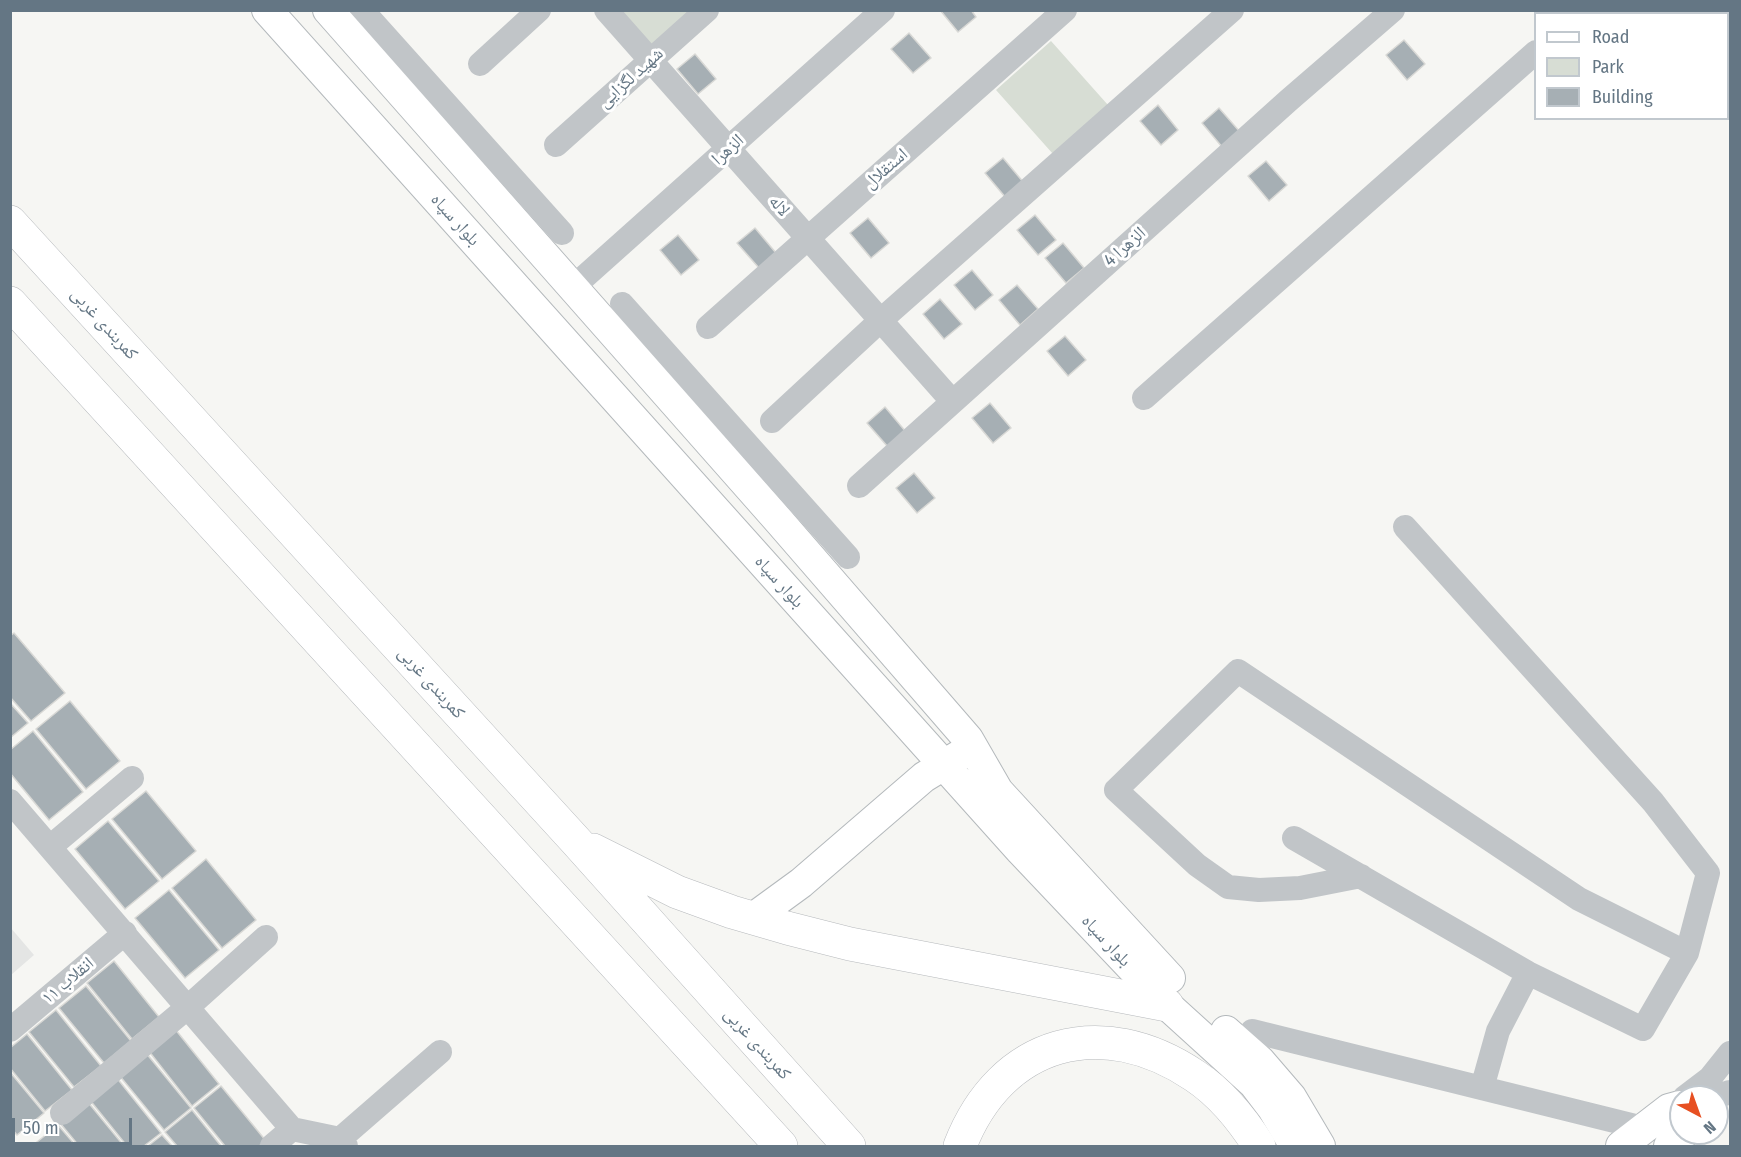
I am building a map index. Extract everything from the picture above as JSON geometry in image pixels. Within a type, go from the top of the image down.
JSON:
[{"type":"highway","name":"کمربندی غربی","points":[[10,222],[575,840],[849,1146]]},
{"type":"highway","points":[[10,303],[781,1146]]},
{"type":"highway","points":[[575,840],[677,892],[753,918],[850,944],[1186,1013]]},
{"type":"highway","points":[[960,1146],[978,1113],[996,1087],[1016,1068],[1037,1054],[1058,1046],[1086,1042],[1130,1047],[1174,1063],[1212,1089],[1234,1111],[1259,1146]]},
{"type":"main road","name":"بلوار سپاه","points":[[267,10],[1021,851],[1186,1013],[1254,1084],[1274,1109],[1294,1146]]},
{"type":"main road","name":"بلوار سپاه","points":[[328,10],[436,113],[572,288],[702,413],[974,746],[998,791],[1184,993],[1186,1013],[1268,1070],[1291,1097],[1320,1146]]},
{"type":"main road","points":[[753,918],[801,883],[924,777],[974,746]]},
{"type":"main road","points":[[1632,1137],[1669,1115]]},
{"type":"street","points":[[362,10],[436,113],[562,232]]},
{"type":"street","points":[[480,64],[539,10]]},
{"type":"street","name":"لاله","points":[[606,10],[952,401]]},
{"type":"street","name":"شهید لگزایی","points":[[556,145],[707,10]]},
{"type":"street","name":"الزهرا","points":[[572,288],[883,10]]},
{"type":"street","name":"استقلال","points":[[708,327],[1065,10]]},
{"type":"street","points":[[772,421],[881,320],[1232,10]]},
{"type":"street","name":"الزهرا 4","points":[[859,486],[1289,100],[1393,10]]},
{"type":"street","points":[[1144,398],[1534,54]]},
{"type":"street","points":[[622,304],[702,413],[848,557]]},
{"type":"street","points":[[1294,838],[1528,973],[1642,1029],[1687,953],[1708,873],[1653,802],[1405,527]]},
{"type":"street","points":[[1360,876],[1300,888],[1259,890],[1228,887],[1197,865],[1116,790],[1238,671],[1579,898],[1687,953]]},
{"type":"street","points":[[50,847],[132,778]]},
{"type":"street","points":[[10,801],[292,1129],[343,1143],[440,1052]]},
{"type":"street","name":"انقلاب ۱۱","points":[[10,1030],[125,933]]},
{"type":"street","points":[[62,1113],[266,938]]},
{"type":"street","points":[[1482,1088],[1498,1031],[1528,973]]},
{"type":"street","points":[[1252,1031],[1482,1088],[1632,1137]]},
{"type":"street","points":[[1703,1085],[1731,1053]]},
{"type":"street","points":[[272,1146],[292,1129]]},
{"type":"shaded area","points":[[10,927],[34,955],[11,975],[10,975]]},
{"type":"green space","points":[[612,11],[691,11],[647,50]]},
{"type":"green space","points":[[1051,41],[1108,105],[1053,154],[996,90]]},
{"type":"building","points":[[940,10],[971,10],[976,17],[958,32]]},
{"type":"building","points":[[909,33],[931,58],[913,73],[891,49]]},
{"type":"building","points":[[1404,40],[1425,64],[1407,80],[1386,55]]},
{"type":"building","points":[[695,54],[716,79],[698,94],[677,69]]},
{"type":"building","points":[[1158,105],[1178,130],[1161,145],[1140,121]]},
{"type":"building","points":[[1219,108],[1240,132],[1223,148],[1202,123]]},
{"type":"building","points":[[1003,158],[1024,183],[1006,198],[985,173]]},
{"type":"building","points":[[1266,161],[1287,185],[1269,201],[1248,176]]},
{"type":"building","points":[[1035,215],[1056,240],[1038,255],[1017,230]]},
{"type":"building","points":[[868,218],[889,243],[871,258],[850,233]]},
{"type":"building","points":[[755,228],[776,253],[759,268],[737,243]]},
{"type":"building","points":[[678,235],[699,260],[681,275],[660,250]]},
{"type":"building","points":[[1063,243],[1084,268],[1066,283],[1045,258]]},
{"type":"building","points":[[972,270],[993,295],[975,310],[954,285]]},
{"type":"building","points":[[1017,285],[1038,309],[1020,325],[999,300]]},
{"type":"building","points":[[940,299],[962,324],[944,339],[923,314]]},
{"type":"building","points":[[1065,336],[1086,360],[1068,376],[1047,351]]},
{"type":"building","points":[[990,403],[1011,428],[993,443],[972,418]]},
{"type":"building","points":[[885,407],[906,432],[888,447],[867,423]]},
{"type":"building","points":[[914,473],[935,498],[917,513],[896,488]]},
{"type":"building","points":[[14,633],[65,693],[31,721],[10,697],[10,636]]},
{"type":"building","points":[[70,701],[120,761],[86,789],[36,729]]},
{"type":"building","points":[[10,703],[28,723],[10,738]]},
{"type":"building","points":[[33,731],[83,792],[49,820],[10,773],[10,750]]},
{"type":"building","points":[[146,791],[196,851],[162,879],[112,819]]},
{"type":"building","points":[[108,821],[159,881],[125,909],[75,849]]},
{"type":"building","points":[[206,859],[256,920],[222,948],[172,888]]},
{"type":"building","points":[[169,890],[219,950],[185,978],[135,918]]},
{"type":"building","points":[[114,961],[159,1017],[132,1039],[87,983]]},
{"type":"building","points":[[86,986],[131,1041],[104,1063],[59,1008]]},
{"type":"building","points":[[56,1010],[101,1066],[74,1087],[29,1032]]},
{"type":"building","points":[[175,1029],[219,1084],[192,1106],[148,1050]]},
{"type":"building","points":[[27,1034],[72,1090],[45,1111],[10,1068],[10,1048]]},
{"type":"building","points":[[146,1053],[191,1108],[164,1130],[119,1075]]},
{"type":"building","points":[[10,1072],[44,1113],[17,1135],[10,1127]]},
{"type":"building","points":[[116,1077],[161,1133],[144,1146],[127,1146],[89,1099]]},
{"type":"building","points":[[221,1086],[266,1141],[259,1146],[225,1146],[194,1108]]},
{"type":"building","points":[[87,1101],[124,1146],[79,1146],[60,1123]]},
{"type":"building","points":[[192,1110],[221,1146],[177,1146],[165,1132]]},
{"type":"building","points":[[58,1125],[76,1146],[32,1146]]},
{"type":"building","points":[[162,1135],[172,1146],[148,1146]]}]
